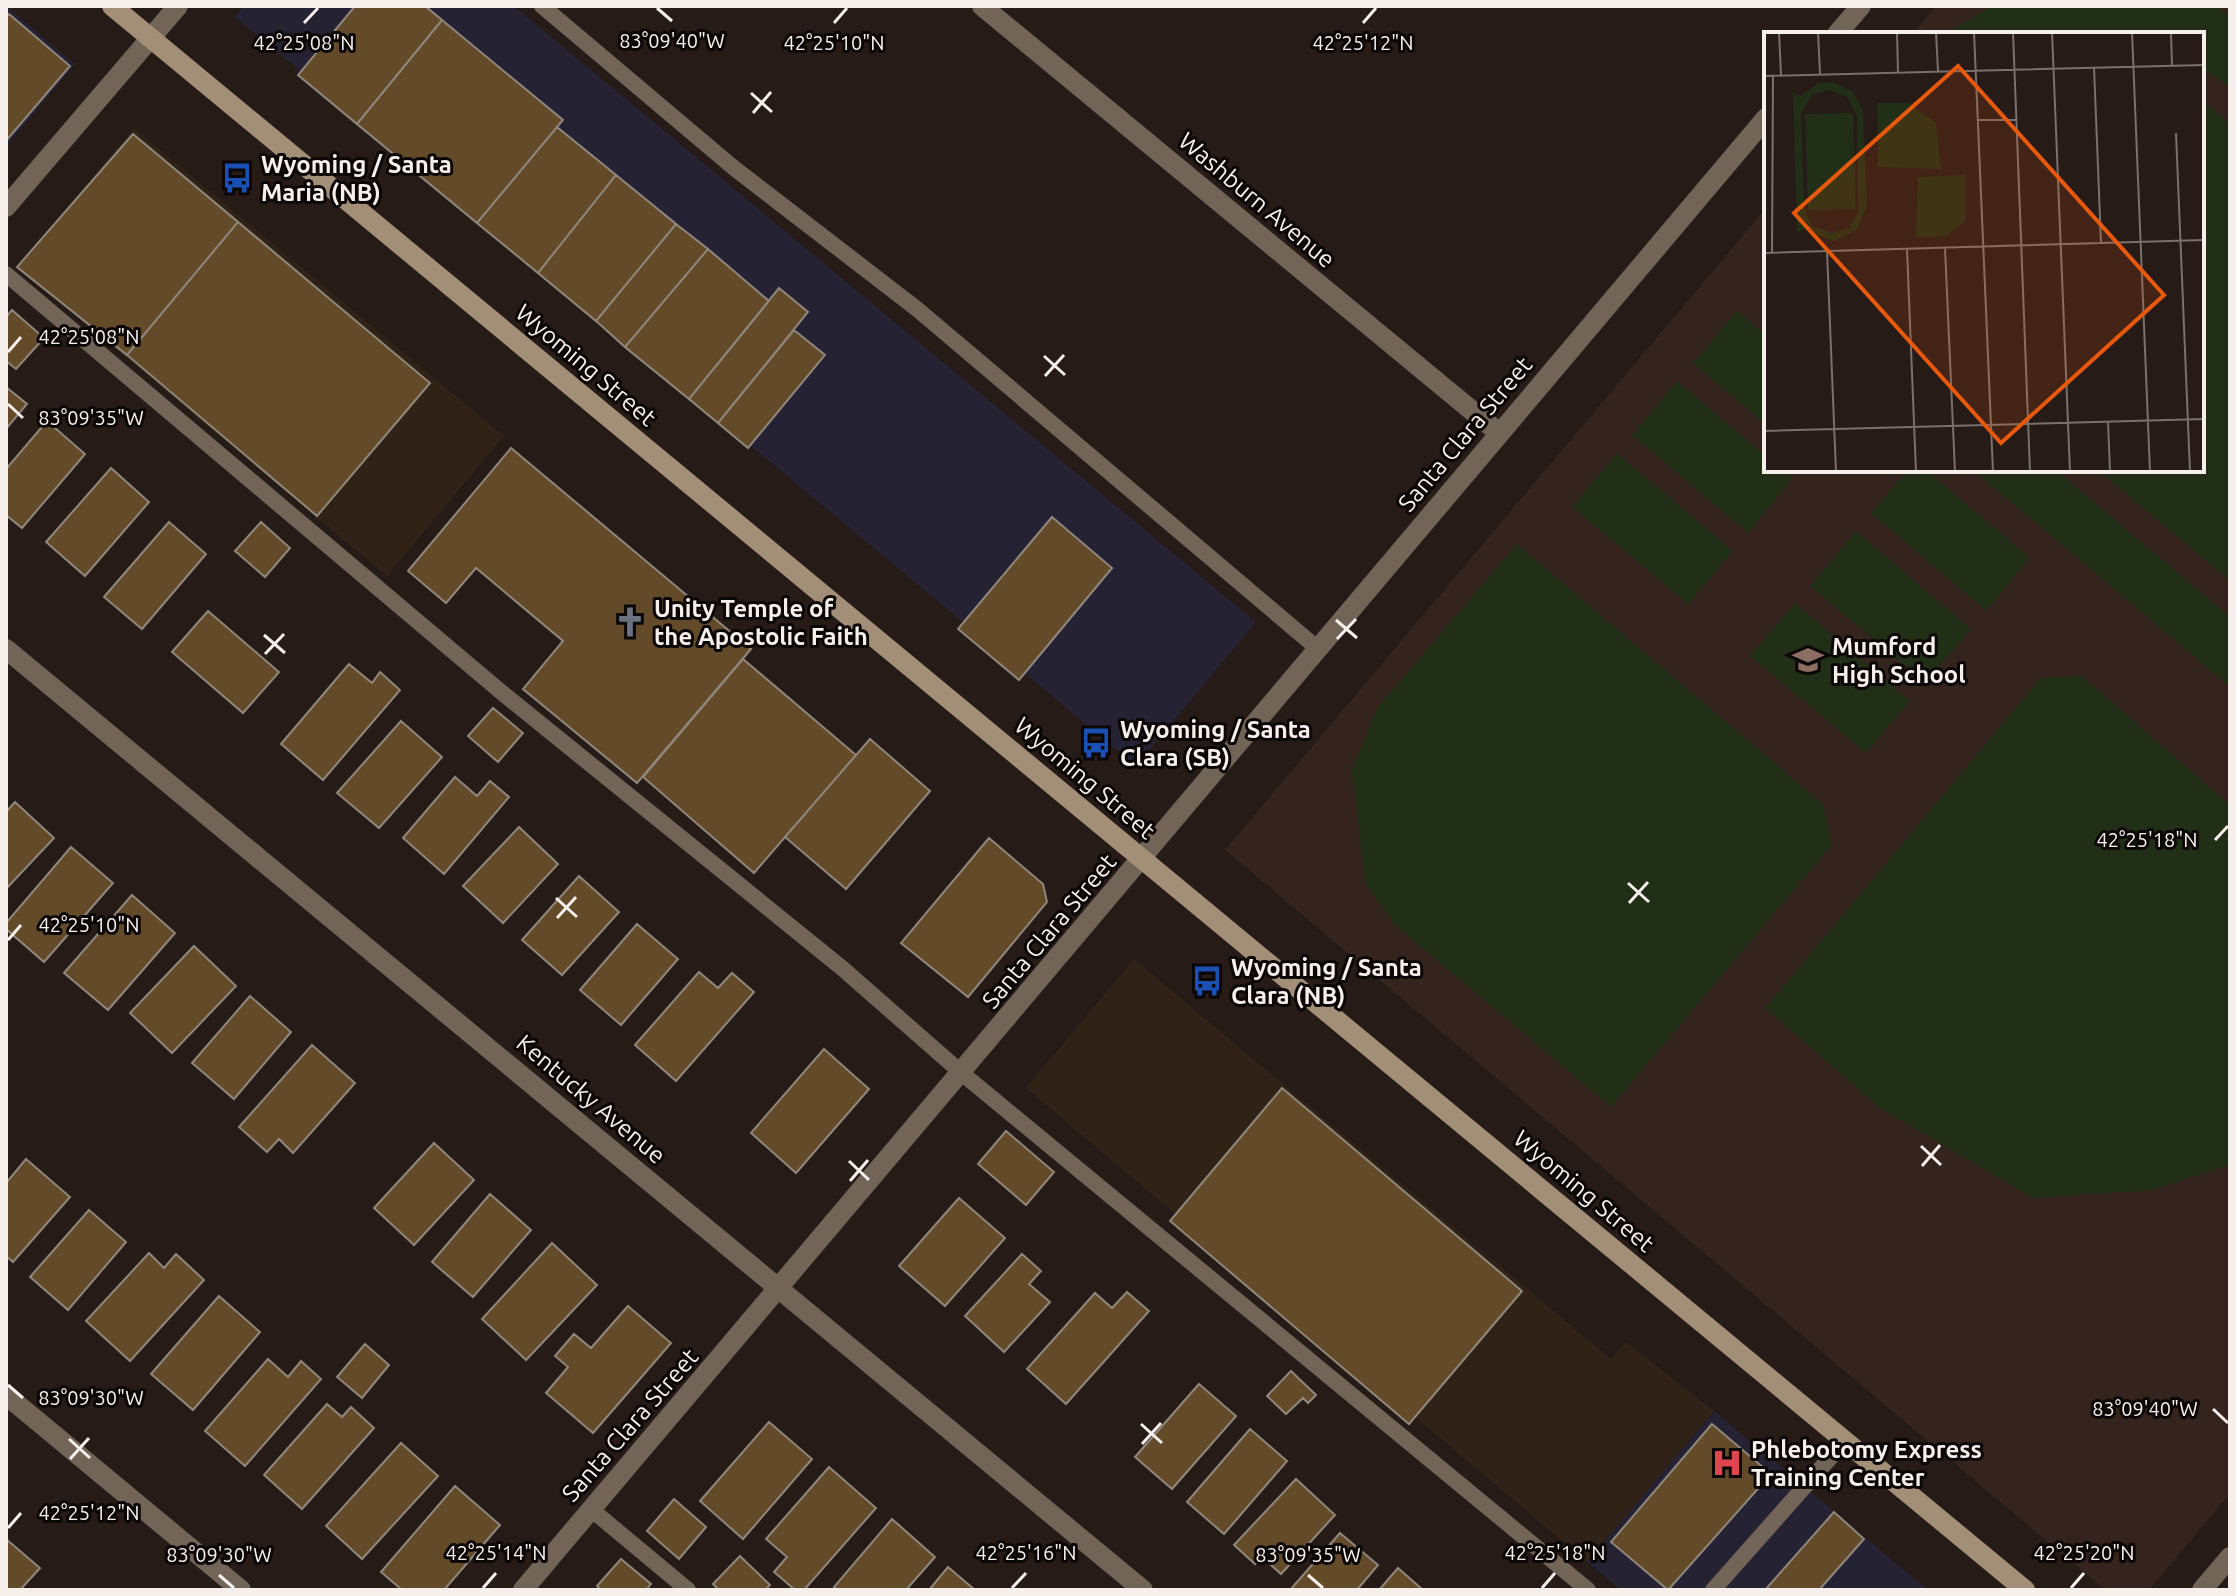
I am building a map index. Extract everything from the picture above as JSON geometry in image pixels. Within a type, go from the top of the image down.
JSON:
[{"type":"street","name":"Wyoming Street","points":[[112,6],[2025,1590]]},
{"type":"street","points":[[6,207],[178,6]]},
{"type":"street","name":"Washburn Avenue","points":[[982,6],[1499,433]]},
{"type":"street","points":[[1839,32],[1861,6]]},
{"type":"street","name":"Santa Clara Street","points":[[523,1590],[964,1075],[1317,648],[1764,120]]},
{"type":"street","name":"Kentucky Avenue","points":[[6,649],[1143,1590]]},
{"type":"street","points":[[6,1395],[241,1590]]},
{"type":"street","points":[[2202,1590],[2230,1557]]},
{"type":"lane","points":[[542,6],[734,168],[917,309],[1317,648]]},
{"type":"lane","points":[[6,274],[500,691],[842,968],[964,1075],[1588,1590]]},
{"type":"lane","points":[[1713,1590],[1845,1441]]},
{"type":"lane","points":[[592,1510],[688,1590]]},
{"type":"shaded area","points":[[6,6],[75,64],[6,147]]},
{"type":"shaded area","points":[[244,6],[514,6],[1256,622],[1136,766],[235,17]]},
{"type":"shaded area","name":"Mumford High School","points":[[1936,6],[2230,6],[2230,1494],[2149,1590],[2105,1590],[1225,850],[1764,210],[1764,472],[2204,472],[2204,32],[1915,32]]},
{"type":"shaded area","points":[[134,128],[504,436],[387,576],[17,267]]},
{"type":"shaded area","points":[[1134,959],[1611,1359],[1626,1342],[1714,1411],[1587,1562],[1026,1088]]},
{"type":"shaded area","points":[[1714,1411],[1928,1590],[1621,1590],[1587,1562]]},
{"type":"green space","points":[[1993,6],[2216,6],[2230,18],[2230,88],[2204,68],[2204,32],[1948,32]]},
{"type":"green space","points":[[2204,102],[2230,124],[2230,581],[2100,472],[2204,472]]},
{"type":"green space","points":[[1737,311],[1764,333],[1764,423],[1693,363]]},
{"type":"green space","points":[[1677,381],[1764,454],[1764,472],[1786,472],[1793,478],[1748,533],[1632,435]]},
{"type":"green space","points":[[1617,453],[1733,551],[1688,604],[1572,507]]},
{"type":"green space","points":[[1906,472],[1928,472],[2030,558],[1986,611],[1871,513]]},
{"type":"green space","points":[[1975,472],[2058,472],[2230,617],[2230,687]]},
{"type":"green space","points":[[1856,531],[1971,629],[1926,683],[1810,586]]},
{"type":"green space","points":[[1517,544],[1823,804],[1831,846],[1611,1107],[1395,925],[1365,882],[1352,769],[1378,707]]},
{"type":"green space","points":[[1795,603],[1910,701],[1866,753],[1750,656]]},
{"type":"green space","points":[[2082,676],[2230,805],[2230,1165],[2152,1190],[2033,1198],[1880,1108],[1765,1008],[2041,678]]},
{"type":"building","points":[[355,6],[425,6],[442,20],[357,124],[298,75]]},
{"type":"building","points":[[9,14],[70,66],[6,141],[6,17]]},
{"type":"building","points":[[442,20],[563,120],[477,223],[357,124]]},
{"type":"building","points":[[557,127],[616,175],[538,273],[477,223]]},
{"type":"building","points":[[133,134],[238,222],[127,355],[17,267]]},
{"type":"building","points":[[616,175],[676,224],[596,321],[538,273]]},
{"type":"building","points":[[238,222],[430,383],[317,516],[127,355]]},
{"type":"building","points":[[676,224],[708,249],[625,347],[596,321]]},
{"type":"building","points":[[708,249],[769,301],[689,399],[625,347]]},
{"type":"building","points":[[779,288],[808,312],[718,423],[689,399]]},
{"type":"building","points":[[12,310],[44,338],[16,369],[6,361],[6,317]]},
{"type":"building","points":[[794,330],[825,355],[748,448],[718,423]]},
{"type":"building","points":[[6,387],[27,404],[6,429]]},
{"type":"building","points":[[47,421],[85,454],[22,528],[6,515],[6,469]]},
{"type":"building","name":"Unity Temple of the Apostolic Faith","points":[[511,448],[751,649],[637,783],[523,689],[563,641],[476,568],[446,603],[408,571]]},
{"type":"building","points":[[111,468],[149,502],[85,576],[46,542]]},
{"type":"building","points":[[1052,517],[1112,568],[1019,680],[958,629]]},
{"type":"building","points":[[169,522],[206,554],[142,629],[104,597]]},
{"type":"building","points":[[261,522],[290,548],[265,577],[235,551]]},
{"type":"building","points":[[208,611],[279,672],[243,713],[172,652]]},
{"type":"building","points":[[743,659],[856,755],[754,873],[643,777]]},
{"type":"building","points":[[349,664],[372,683],[380,672],[400,690],[323,780],[281,744]]},
{"type":"building","points":[[493,708],[523,733],[498,762],[468,736]]},
{"type":"building","points":[[401,721],[442,757],[379,828],[337,793]]},
{"type":"building","points":[[870,739],[930,791],[846,889],[785,837]]},
{"type":"building","points":[[455,777],[477,796],[490,781],[509,797],[444,874],[403,838]]},
{"type":"building","points":[[15,802],[54,838],[6,889],[6,812]]},
{"type":"building","points":[[519,827],[558,864],[503,923],[463,886]]},
{"type":"building","points":[[989,838],[1043,884],[1047,902],[968,997],[901,943]]},
{"type":"building","points":[[71,847],[113,883],[44,962],[6,929],[6,923]]},
{"type":"building","points":[[579,876],[619,912],[562,975],[522,940]]},
{"type":"building","points":[[132,895],[175,933],[108,1010],[64,973]]},
{"type":"building","points":[[637,924],[678,959],[621,1025],[580,990]]},
{"type":"building","points":[[194,946],[236,986],[172,1053],[130,1013]]},
{"type":"building","points":[[699,972],[718,988],[732,973],[754,992],[676,1081],[635,1045]]},
{"type":"building","points":[[250,996],[291,1032],[234,1099],[192,1063]]},
{"type":"building","points":[[312,1045],[355,1083],[293,1153],[279,1139],[267,1152],[239,1127]]},
{"type":"building","points":[[824,1049],[869,1089],[796,1173],[751,1133]]},
{"type":"building","points":[[1282,1088],[1522,1291],[1409,1424],[1170,1221]]},
{"type":"building","points":[[1006,1131],[1054,1172],[1026,1205],[978,1164]]},
{"type":"building","points":[[434,1143],[474,1180],[414,1245],[374,1208]]},
{"type":"building","points":[[26,1159],[70,1197],[13,1262],[6,1256],[6,1183]]},
{"type":"building","points":[[490,1194],[531,1230],[473,1297],[432,1262]]},
{"type":"building","points":[[959,1198],[1005,1238],[945,1306],[899,1266]]},
{"type":"building","points":[[89,1210],[126,1242],[68,1310],[30,1277]]},
{"type":"building","points":[[552,1243],[597,1285],[526,1360],[482,1319]]},
{"type":"building","points":[[149,1253],[164,1268],[176,1254],[204,1280],[130,1361],[86,1321]]},
{"type":"building","points":[[1022,1254],[1041,1271],[1029,1284],[1050,1302],[1004,1352],[965,1316]]},
{"type":"building","points":[[1127,1292],[1149,1311],[1066,1404],[1027,1369],[1095,1293],[1112,1308]]},
{"type":"building","points":[[219,1296],[260,1332],[193,1410],[151,1374]]},
{"type":"building","points":[[628,1306],[671,1343],[593,1433],[546,1393],[568,1367],[555,1356],[574,1334],[591,1348]]},
{"type":"building","points":[[365,1344],[389,1365],[362,1398],[337,1377]]},
{"type":"building","points":[[268,1359],[288,1377],[301,1361],[321,1379],[245,1466],[205,1431]]},
{"type":"building","points":[[1291,1371],[1316,1395],[1308,1403],[1303,1398],[1286,1414],[1267,1396]]},
{"type":"building","points":[[1199,1384],[1236,1416],[1172,1489],[1135,1457]]},
{"type":"building","points":[[327,1404],[342,1417],[351,1407],[374,1428],[302,1509],[264,1475]]},
{"type":"building","points":[[769,1422],[812,1459],[743,1539],[700,1501]]},
{"type":"building","points":[[1712,1424],[1771,1474],[1668,1590],[1611,1542]]},
{"type":"building","points":[[1250,1429],[1287,1461],[1224,1534],[1187,1502]]},
{"type":"building","points":[[401,1443],[438,1476],[362,1559],[326,1526]]},
{"type":"building","points":[[829,1467],[876,1508],[804,1590],[795,1590],[774,1572],[787,1557],[766,1539]]},
{"type":"building","points":[[1296,1479],[1335,1515],[1281,1574],[1262,1557],[1255,1564],[1234,1545]]},
{"type":"building","points":[[455,1486],[500,1525],[444,1590],[402,1590],[381,1572]]},
{"type":"building","points":[[674,1499],[706,1527],[679,1559],[647,1531]]},
{"type":"building","points":[[1834,1512],[1864,1539],[1819,1590],[1765,1590]]},
{"type":"building","points":[[892,1519],[935,1557],[906,1590],[838,1590],[834,1587]]},
{"type":"building","points":[[1340,1533],[1378,1565],[1357,1590],[1290,1590]]},
{"type":"building","points":[[6,1539],[40,1568],[20,1590],[6,1590]]},
{"type":"building","points":[[740,1556],[770,1585],[765,1590],[719,1590],[713,1584]]},
{"type":"building","points":[[621,1559],[651,1584],[646,1590],[601,1590],[597,1586]]},
{"type":"building","points":[[948,1567],[975,1590],[929,1590]]},
{"type":"building","points":[[1398,1568],[1423,1590],[1379,1590]]},
{"type":"place","name":"Wyoming / Santa Maria (NB)","points":[[237,178]]},
{"type":"place","name":"Unity Temple of the Apostolic Faith","points":[[630,622]]},
{"type":"place","name":"Mumford High School","points":[[1808,660]]},
{"type":"place","name":"Wyoming / Santa Clara (SB)","points":[[1096,743]]},
{"type":"place","name":"Wyoming / Santa Clara (NB)","points":[[1207,981]]},
{"type":"place","name":"Phlebotomy Express Training Center","points":[[1727,1463]]}]
